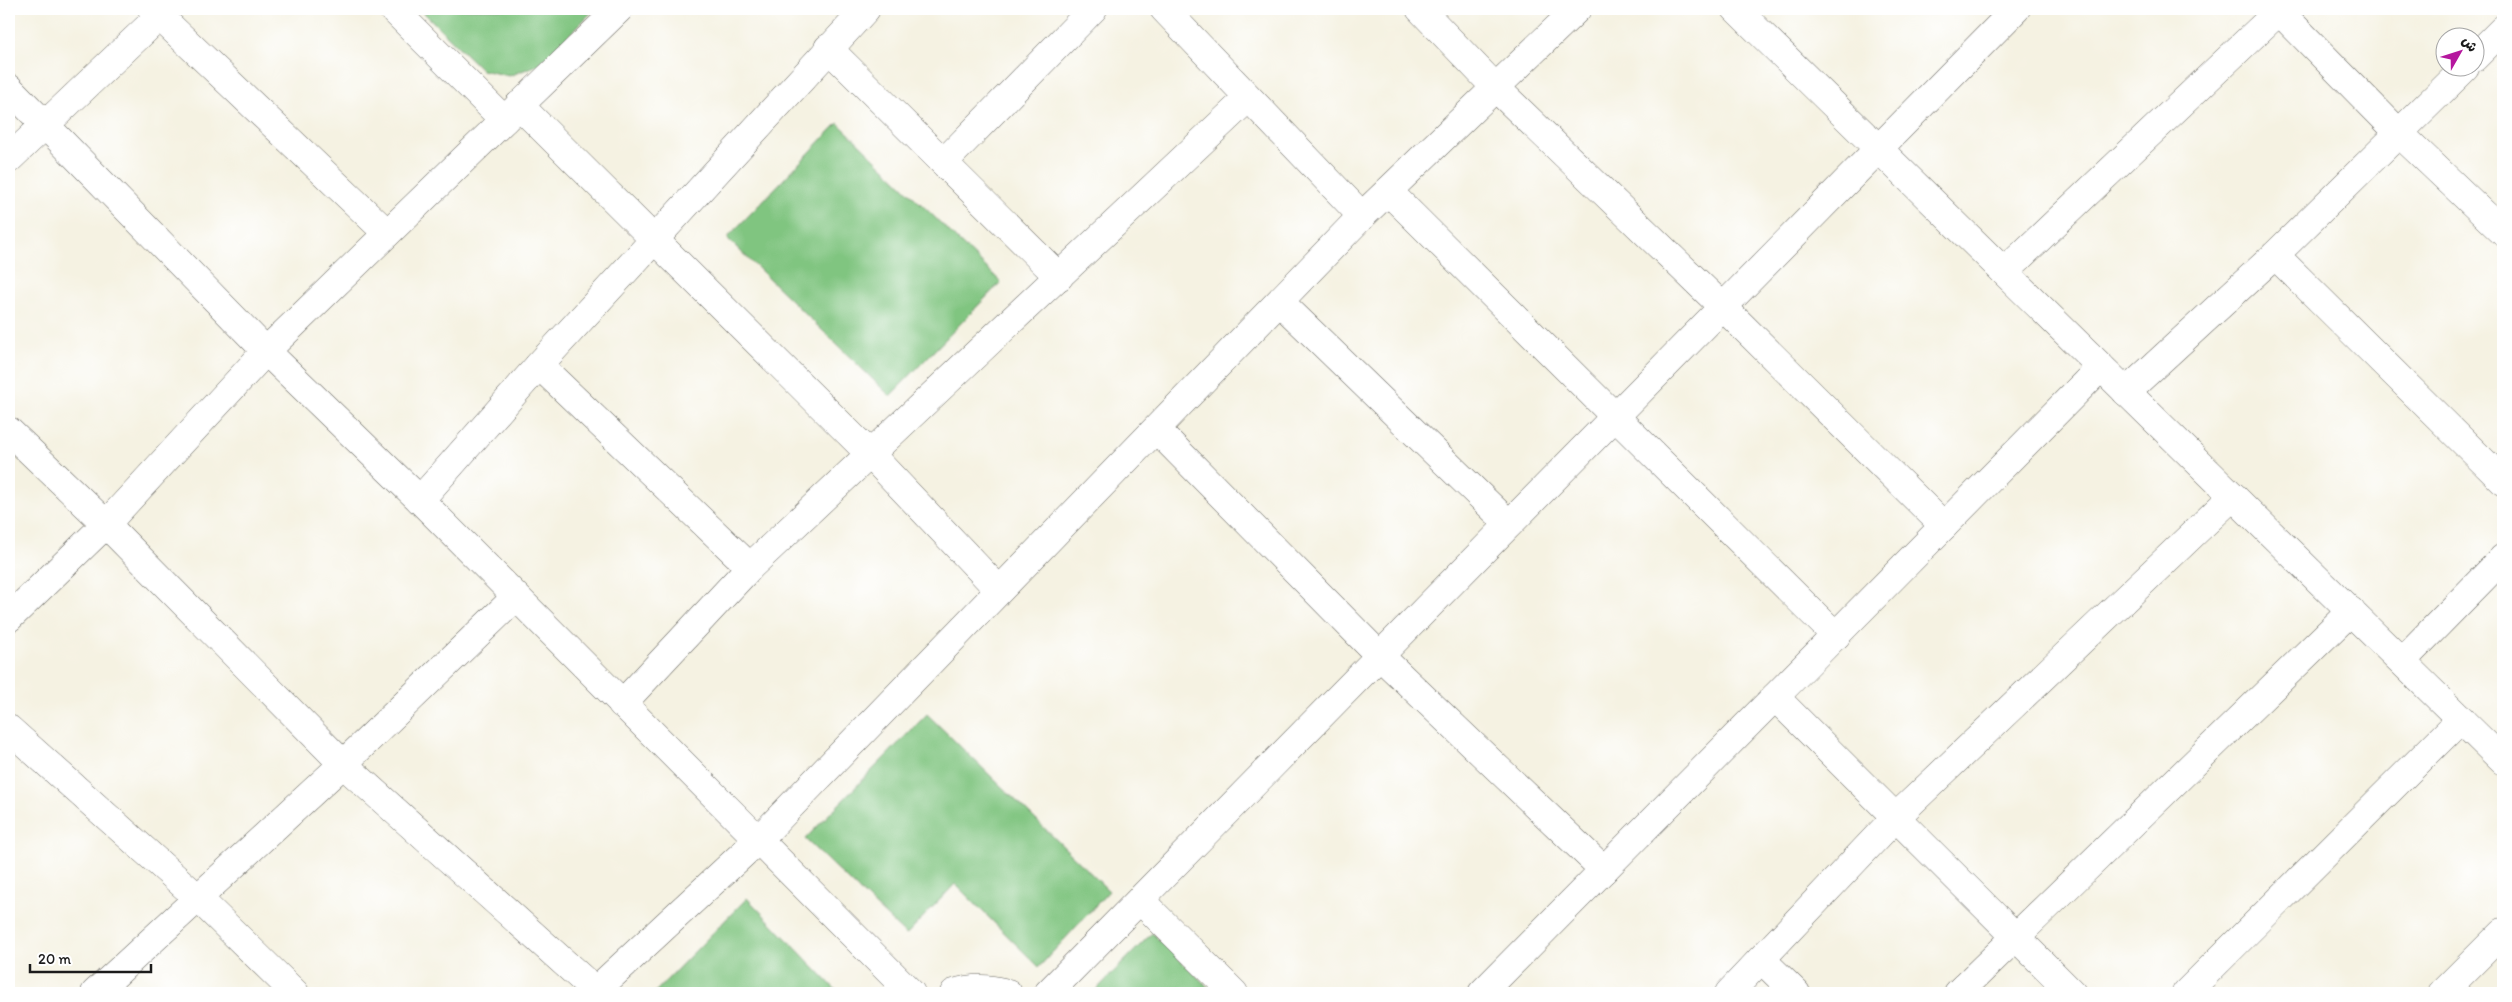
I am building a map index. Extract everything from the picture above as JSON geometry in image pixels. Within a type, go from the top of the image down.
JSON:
[{"type":"street","points":[[393,9],[654,241],[869,453],[999,590]]},
{"type":"street","points":[[9,618],[106,524],[266,351],[618,9]]},
{"type":"street","points":[[420,500],[539,365],[828,48],[866,9]]},
{"type":"street","points":[[944,162],[1093,9]]},
{"type":"street","points":[[1164,9],[1362,216]]},
{"type":"street","points":[[1420,9],[1496,88],[1723,307],[1944,526]]},
{"type":"street","points":[[9,431],[106,524],[342,764],[596,993],[758,840],[999,590],[1157,430],[1362,216],[1577,9]]},
{"type":"street","points":[[1048,993],[2016,9]]},
{"type":"street","points":[[2005,272],[2279,9],[2400,133],[2503,232]]},
{"type":"street","points":[[9,159],[46,125],[159,11],[387,233]]},
{"type":"street","points":[[1751,14],[1879,148],[2503,761]]},
{"type":"street","points":[[2484,48],[2503,29]]},
{"type":"street","points":[[828,48],[1059,277]]},
{"type":"street","points":[[2126,392],[2274,254],[2455,78]]},
{"type":"street","points":[[9,88],[266,351],[420,500],[911,993]]},
{"type":"street","points":[[622,704],[750,567],[1248,98]]},
{"type":"street","points":[[1388,191],[1836,636]]},
{"type":"street","points":[[2274,254],[2503,481]]},
{"type":"street","points":[[1280,302],[1509,524]]},
{"type":"street","points":[[539,365],[750,567]]},
{"type":"street","points":[[1482,993],[2102,367]]},
{"type":"street","points":[[1157,430],[1380,656],[1604,870]]},
{"type":"street","points":[[1729,993],[1896,818],[2233,496]]},
{"type":"street","points":[[2402,661],[2503,558]]},
{"type":"street","points":[[96,993],[342,764],[516,597]]},
{"type":"street","points":[[1958,993],[2351,611]]},
{"type":"street","points":[[1775,696],[2072,993]]},
{"type":"street","points":[[2186,993],[2461,719]]},
{"type":"street","points":[[9,729],[198,898],[295,993]]},
{"type":"street","points":[[1140,900],[1234,993]]},
{"type":"street","points":[[2442,993],[2503,932]]},
{"type":"street","points":[[1761,959],[1796,993]]},
{"type":"street","points":[[954,993],[976,988],[1008,993]]},
{"type":"green space","points":[[420,9],[595,9],[540,64],[509,76],[482,70]]},
{"type":"green space","points":[[838,123],[1001,282],[890,396],[727,238]]},
{"type":"green space","points":[[927,714],[1109,891],[1039,967],[955,884],[906,935],[805,839]]},
{"type":"green space","points":[[747,898],[839,993],[654,993]]},
{"type":"green space","points":[[1152,933],[1214,993],[1093,993]]}]
